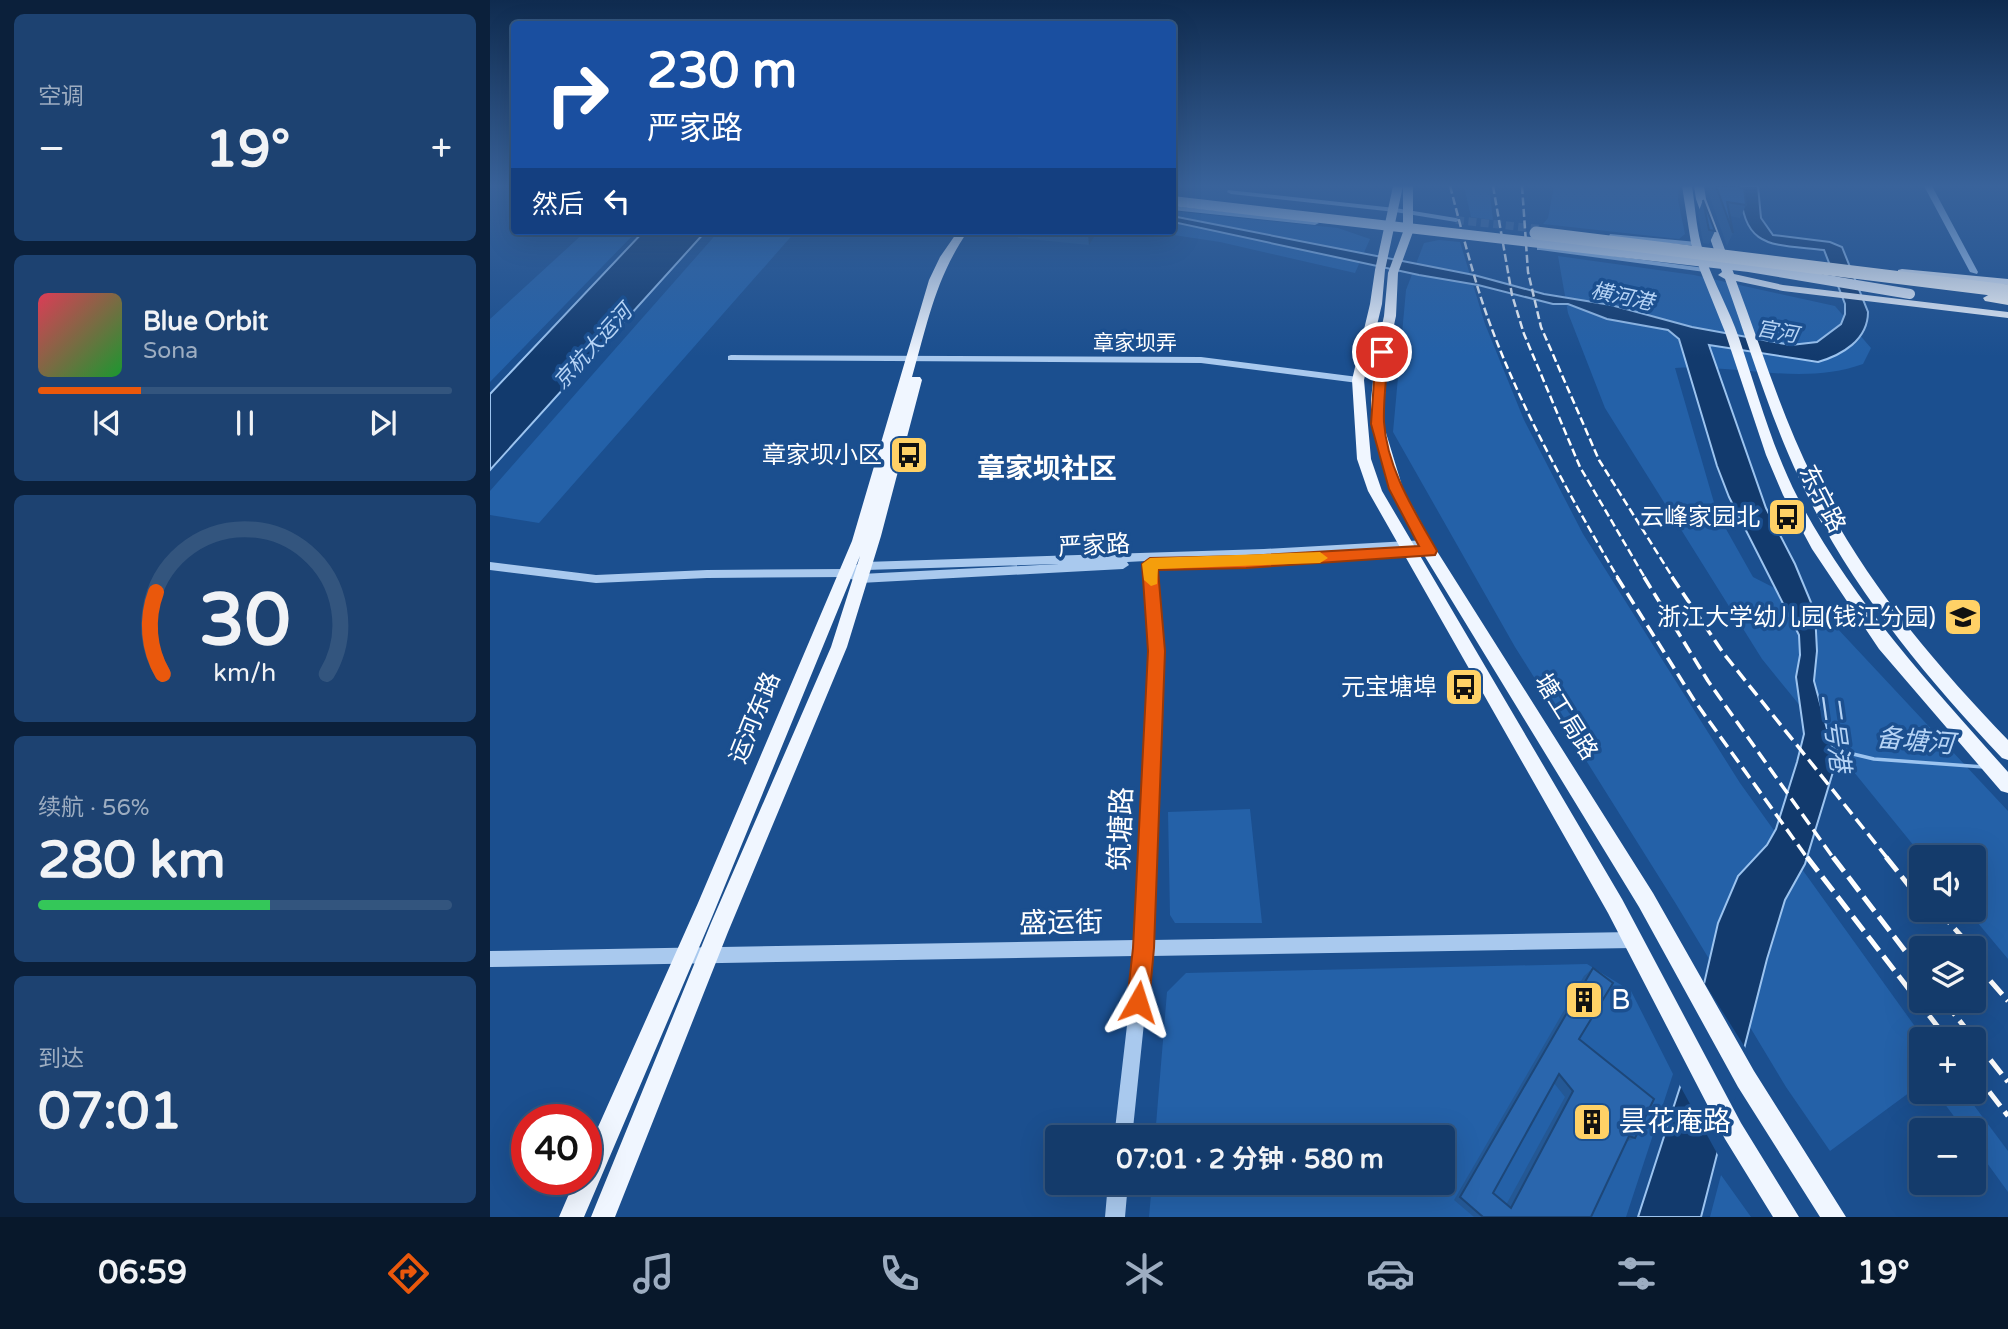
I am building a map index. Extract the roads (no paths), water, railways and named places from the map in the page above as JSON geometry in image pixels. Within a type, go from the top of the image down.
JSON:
[{"type":"highway","points":[[1628,243],[2008,290]]},
{"type":"highway","points":[[1749,267],[2008,300]]},
{"type":"main road","name":"运河东路","points":[[603,1217],[708,956],[839,648],[916,359],[934,280],[955,243]]},
{"type":"main road","name":"运河东路","points":[[572,1217],[684,956],[857,573],[859,541],[938,290],[964,243]]},
{"type":"main road","name":"塘工局路","points":[[1386,243],[1383,255],[1387,271],[1390,316],[1379,376],[1377,424],[1396,489],[1418,549],[1633,940],[1733,1132],[1787,1217]]},
{"type":"main road","name":"塘工局路","points":[[1403,243],[1387,271],[1376,304],[1358,380],[1364,459],[1375,491],[1418,549],[1643,895],[1746,1079],[1834,1217]]},
{"type":"main road","points":[[1545,243],[1749,267],[2008,308]]},
{"type":"main road","points":[[1647,243],[2008,282]]},
{"type":"main road","name":"东宁路","points":[[1718,243],[1801,473],[1821,509],[1869,584],[1900,626],[2003,747]]},
{"type":"main road","points":[[1697,244],[1719,247]]},
{"type":"main road","name":"东宁路","points":[[1697,244],[1731,332],[1773,455],[1816,545],[1885,644],[2006,783]]},
{"type":"main road","points":[[1705,270],[1783,288],[2008,315]]},
{"type":"street","points":[[1682,243],[1697,244]]},
{"type":"street","points":[[1958,243],[1974,272]]},
{"type":"street","points":[[1540,248],[1705,270]]},
{"type":"street","name":"章家坝弄","points":[[731,358],[1201,360],[1358,380]]},
{"type":"street","name":"严家路","points":[[490,566],[596,579],[1150,564],[1418,549]]},
{"type":"street","name":"严家路","points":[[857,573],[1330,550],[1418,549]]},
{"type":"street","name":"筑塘路","points":[[1124,1125],[1144,948],[1156,651],[1150,564]]},
{"type":"street","name":"盛运街","points":[[490,959],[1633,940]]},
{"type":"street","points":[[1115,1217],[1117,1195]]},
{"type":"water","name":"京杭大运河","points":[[633,243],[695,243],[490,470],[490,394]]},
{"type":"water","points":[[1270,243],[1309,243],[1474,275],[1544,294],[1611,305],[1692,327],[1791,345],[1817,342],[1841,324],[1845,314],[1845,304],[1824,250],[1771,243],[1832,243],[1842,247],[1868,312],[1864,331],[1852,345],[1818,362],[1709,345],[1766,508],[1795,564],[1815,612],[1817,651],[1814,681],[1836,762],[1805,864],[1785,900],[1767,959],[1701,1217],[1638,1217],[1681,1084],[1718,923],[1738,876],[1767,845],[1776,829],[1797,762],[1804,734],[1796,677],[1800,655],[1799,635],[1729,497],[1679,339],[1668,330],[1607,319],[1568,304],[1553,304],[1478,285]]},
{"type":"waterway","name":"备塘河","points":[[1832,749],[1874,759],[1984,767]]},
{"type":"railway","points":[[1465,243],[1498,345],[1528,414],[1618,578]]},
{"type":"railway","points":[[1503,243],[1512,295],[1524,334],[1580,467],[1645,578]]},
{"type":"railway","points":[[1526,243],[1528,272],[1541,327],[1599,460],[1673,578]]},
{"type":"railway","points":[[1617,577],[1694,700],[1808,859]]},
{"type":"railway","points":[[1644,577],[1708,681],[1834,859]]},
{"type":"railway","points":[[1672,577],[1724,654],[1888,859]]},
{"type":"railway","points":[[1807,857],[1938,1027]]},
{"type":"railway","points":[[1833,857],[1909,956]]},
{"type":"railway","points":[[1886,857],[1909,886]]},
{"type":"railway","points":[[1949,922],[1961,936]]},
{"type":"railway","points":[[1986,976],[2008,1001]]},
{"type":"railway","points":[[1953,1013],[2008,1082]]},
{"type":"railway","points":[[1986,1088],[2008,1116]]},
{"type":"place","name":"章家坝小区","points":[[909,455]]},
{"type":"place","name":"云峰家园北","points":[[1787,517]]},
{"type":"place","name":"浙江大学幼儿园(钱江分园)","points":[[1963,617]]},
{"type":"place","name":"元宝塘埠","points":[[1464,687]]},
{"type":"place","name":"B","points":[[1584,1000]]},
{"type":"place","name":"昙花庵路","points":[[1592,1122]]},
{"type":"district","name":"章家坝社区","points":[[1047,469]]},
{"type":"water label","name":"横河港","points":[[1622,297]]},
{"type":"water label","name":"官河","points":[[1777,332]]},
{"type":"water label","name":"二号港","points":[[1835,733]]}]
